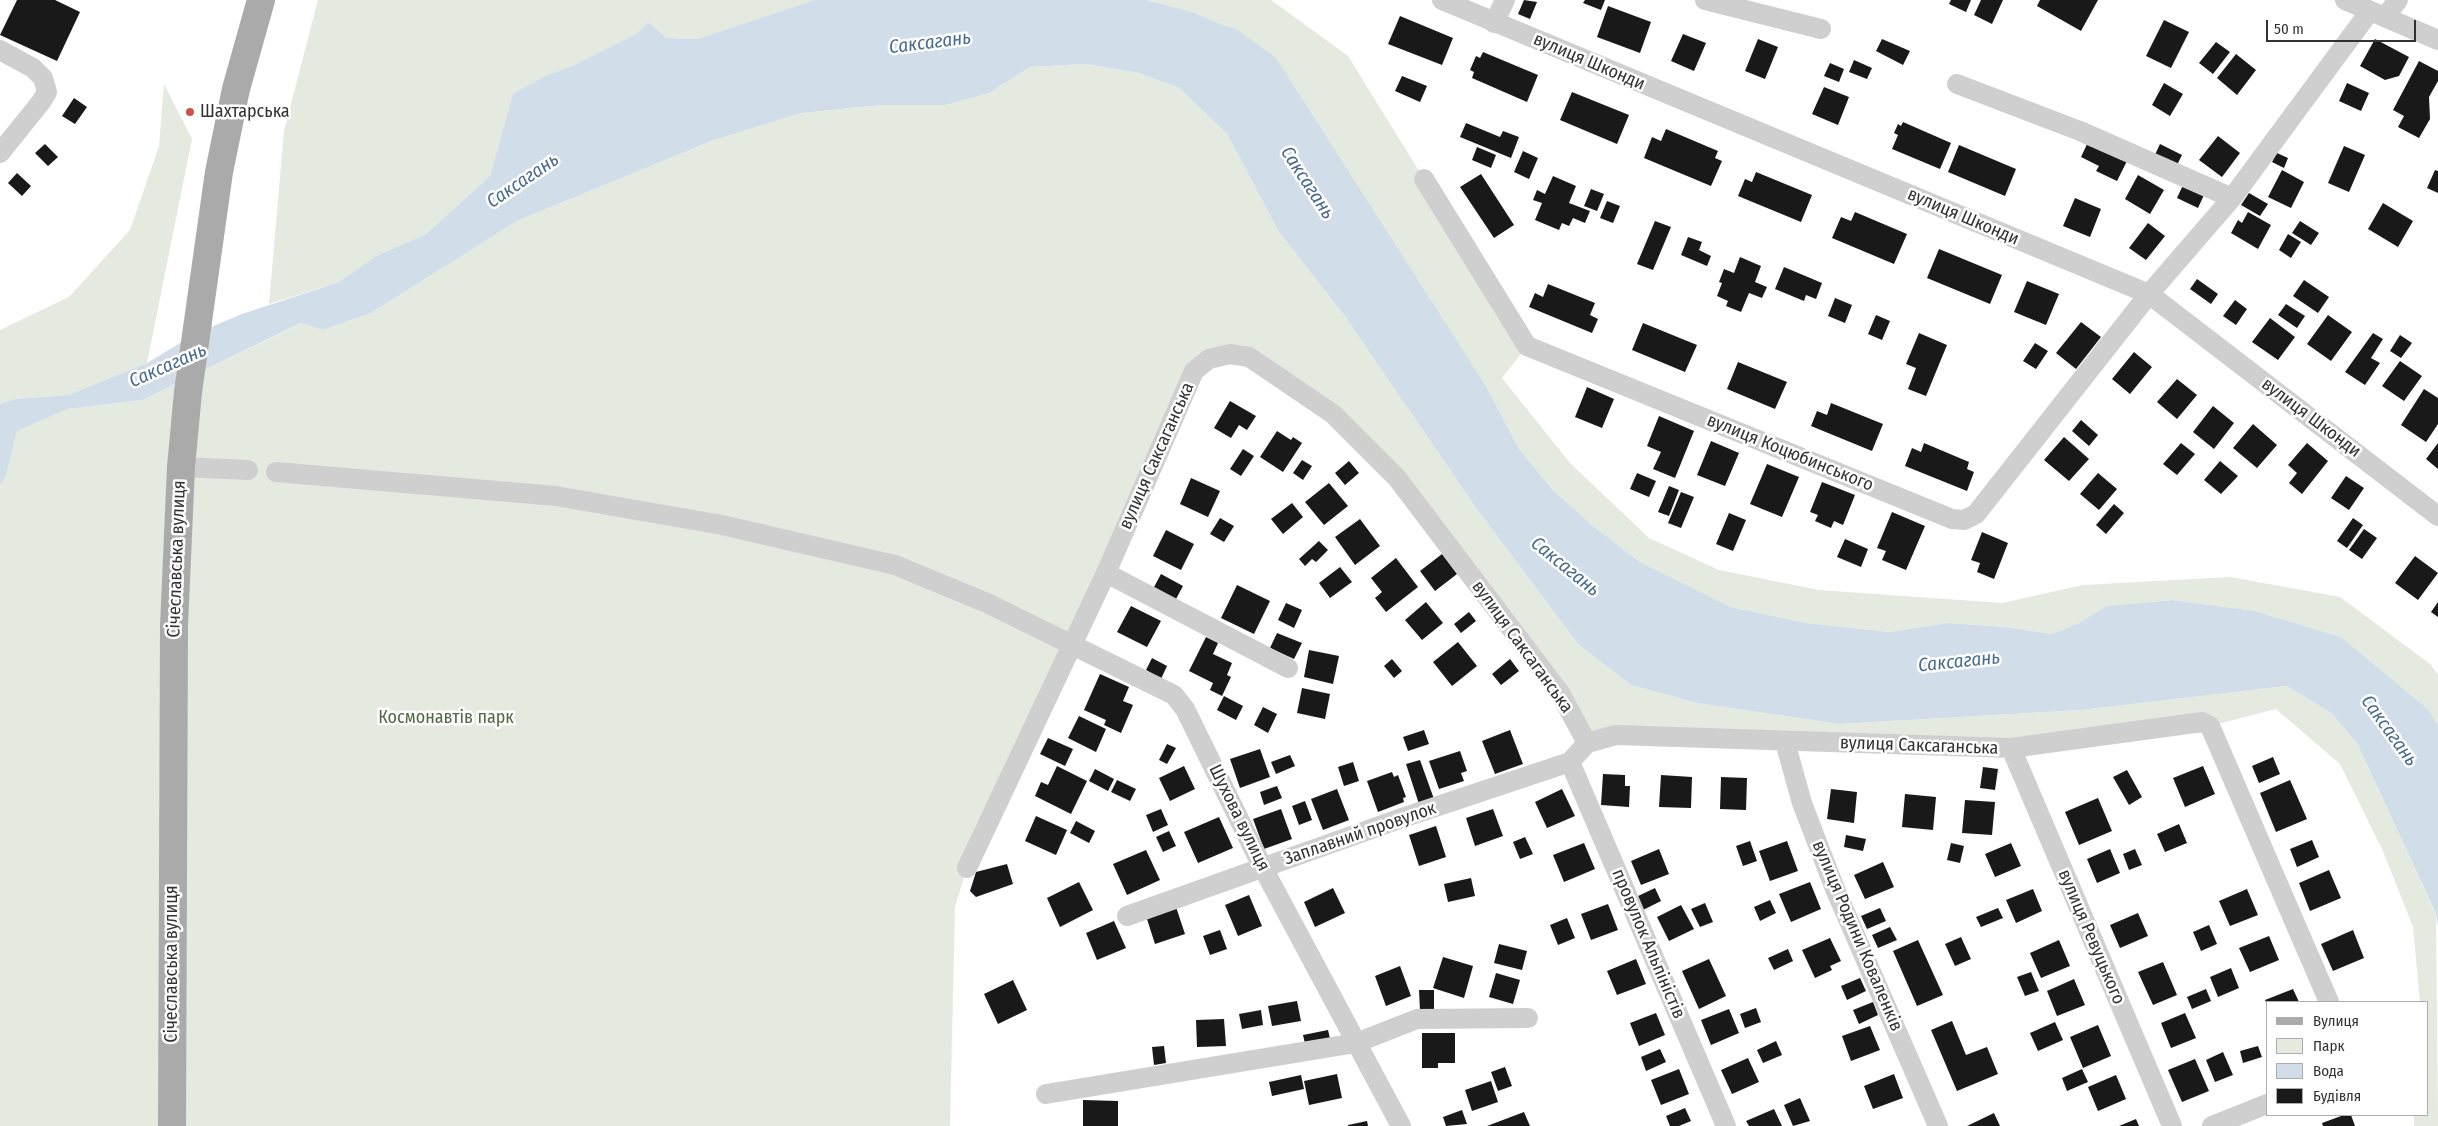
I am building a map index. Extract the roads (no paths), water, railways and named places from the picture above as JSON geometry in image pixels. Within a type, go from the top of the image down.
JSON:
[{"type":"main road","name":"Січеславська вулиця","points":[[172,1126],[174,626],[181,466],[188,392],[221,164],[236,89],[261,0]]},
{"type":"street","name":"вулиця Шконди","points":[[1442,0],[2149,294],[2438,516]]},
{"type":"street","points":[[1494,22],[1505,0]]},
{"type":"street","points":[[1705,0],[1821,29]]},
{"type":"street","points":[[2345,0],[2438,40]]},
{"type":"street","name":"вулиця Коцюбинського","points":[[1424,179],[1527,346],[1952,519],[1964,520],[1976,514],[2149,294],[2232,198],[2378,14],[2398,0]]},
{"type":"street","points":[[0,50],[32,68],[44,78],[47,92],[42,102],[0,153]]},
{"type":"street","points":[[1958,84],[2080,131],[2232,198]]},
{"type":"street","name":"вулиця Саксаганська","points":[[967,868],[1106,573],[1194,371],[1209,359],[1219,355],[1249,357],[1333,414],[1397,478],[1560,693],[1587,744],[1616,736],[2011,748],[2202,722],[2210,726],[2329,1001]]},
{"type":"street","points":[[181,466],[248,470]]},
{"type":"street","name":"Шухова вулиця","points":[[276,472],[556,496],[722,525],[895,565],[987,603],[1174,695],[1181,702],[1263,868],[1401,1126]]},
{"type":"street","points":[[1106,573],[1288,668]]},
{"type":"street","name":"вулиця Родини Коваленків","points":[[1785,742],[1802,803],[1836,889],[1938,1126]]},
{"type":"street","name":"Заплавний провулок","points":[[1127,916],[1570,762],[1587,744]]},
{"type":"street","name":"вулиця Ревуцького","points":[[2011,748],[2172,1126]]},
{"type":"street","name":"провулок Альпіністів","points":[[1570,762],[1726,1126]]},
{"type":"street","points":[[1046,1094],[1356,1043],[1417,1019],[1528,1018]]},
{"type":"street","points":[[2212,1126],[2266,1104]]},
{"type":"water","name":"Саксагань","points":[[814,0],[1146,0],[1193,12],[1235,28],[1276,58],[1487,388],[1519,449],[1552,489],[1593,526],[1640,562],[1731,607],[1806,623],[1890,632],[1948,623],[2005,627],[2052,634],[2077,624],[2107,606],[2173,600],[2255,611],[2341,637],[2428,709],[2438,726],[2438,928],[2436,914],[2357,743],[2331,713],[2287,686],[2081,710],[1840,724],[1697,703],[1631,685],[1578,644],[1474,505],[1344,315],[1279,232],[1227,134],[1179,88],[1139,73],[1085,64],[1030,67],[989,93],[946,105],[881,105],[802,113],[714,140],[517,221],[371,313],[323,330],[301,323],[142,400],[68,409],[17,431],[6,476],[0,485],[0,404],[14,399],[68,395],[147,363],[197,333],[242,314],[339,282],[376,256],[426,234],[490,176],[513,94],[545,76],[574,65],[636,34],[648,22],[667,38],[697,39]]},
{"type":"place","name":"Шахтарська","points":[[190,112]]},
{"type":"park label","name":"Космонавтів парк","points":[[446,718]]}]
